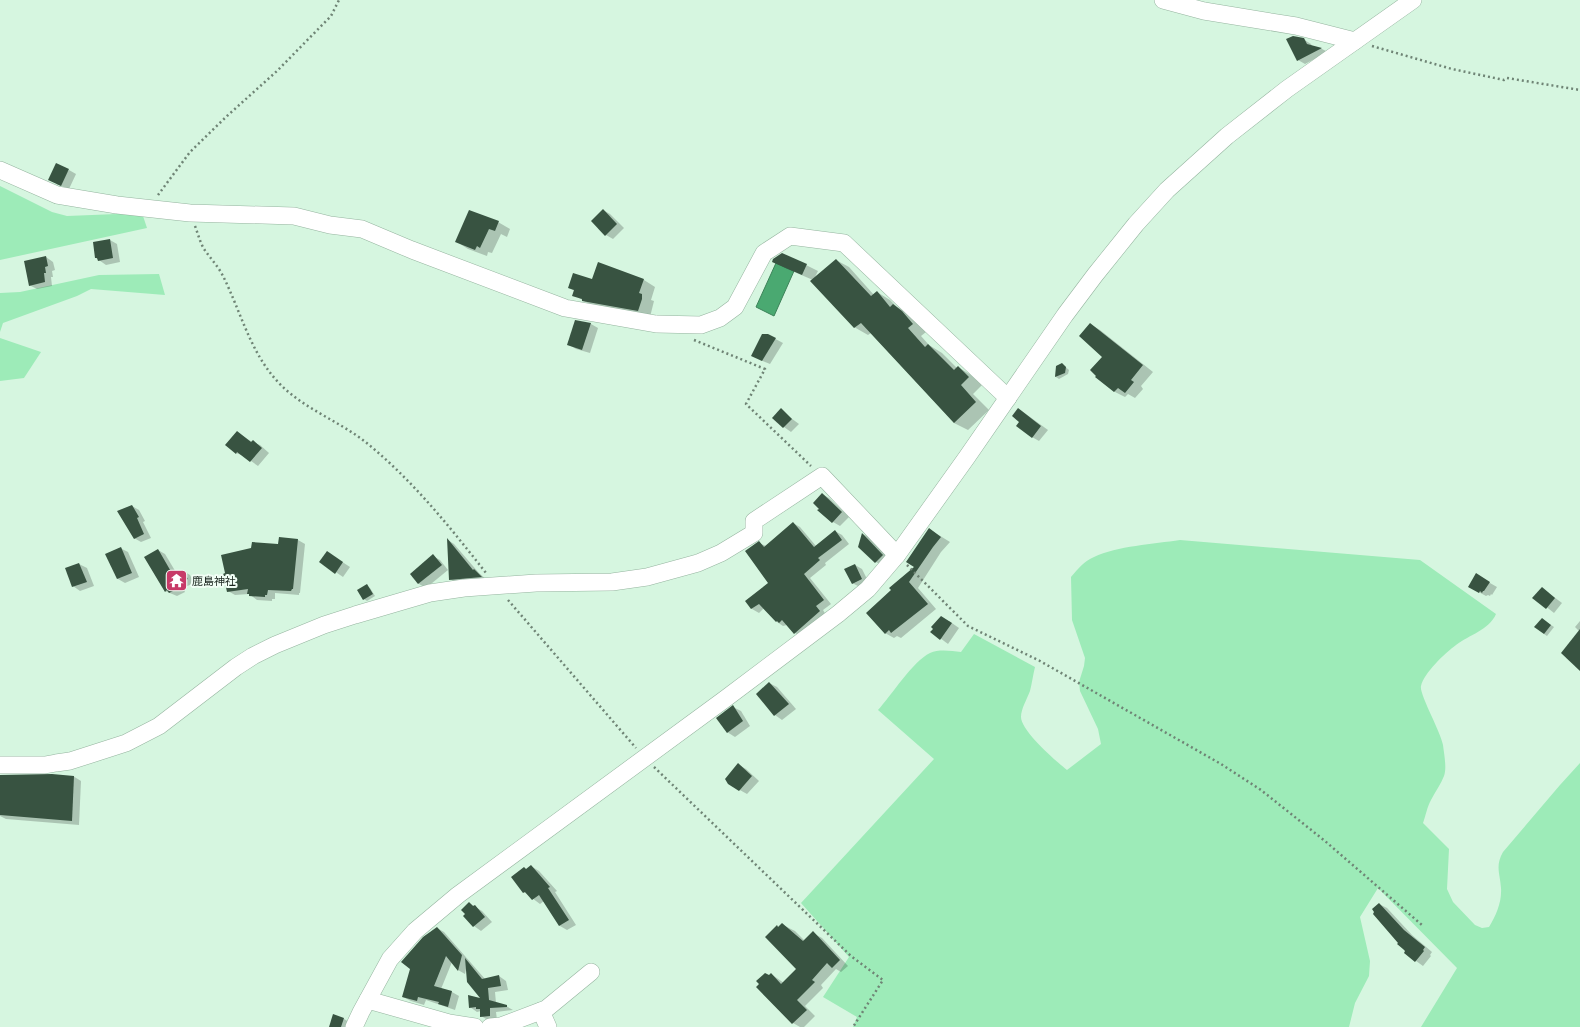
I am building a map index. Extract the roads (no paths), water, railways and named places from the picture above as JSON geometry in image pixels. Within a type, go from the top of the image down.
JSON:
[{"type":"street","points":[[1163,0],[1204,11],[1296,26],[1355,41]]},
{"type":"street","points":[[354,1027],[390,959],[421,926],[463,891],[645,759],[844,609],[868,589],[897,555],[1095,275],[1136,224],[1167,190],[1241,125],[1287,89],[1413,0]]},
{"type":"street","points":[[0,170],[57,195],[117,205],[150,207],[190,213],[294,216],[330,225],[362,229],[412,250],[566,308],[656,324],[701,325],[720,318],[735,307],[764,253],[790,236],[844,243],[1008,398]]},
{"type":"street","points":[[0,765],[45,765],[70,761],[126,743],[158,726],[240,664],[275,645],[324,625],[417,596],[464,588],[496,585],[612,582],[647,577],[685,567],[721,552],[754,533],[754,521],[822,476],[897,555]]},
{"type":"street","points":[[490,1027],[501,1026],[541,1012],[590,972]]},
{"type":"street","points":[[368,1000],[449,1022],[475,1027]]},
{"type":"street","points":[[541,1012],[548,1027]]},
{"type":"place","name":"鹿島神社","points":[[176,581]]}]
